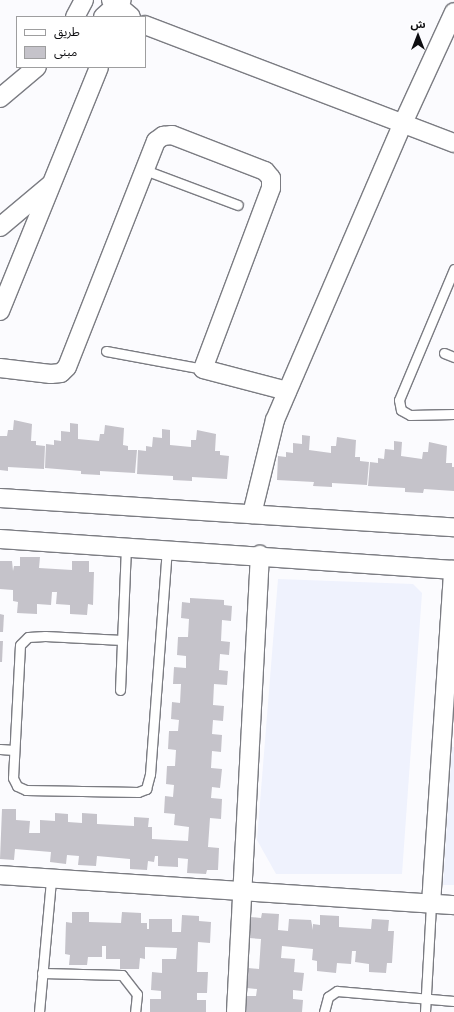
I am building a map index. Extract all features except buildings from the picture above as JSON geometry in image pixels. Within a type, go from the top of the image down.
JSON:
[{"type":"street","points":[[76,16],[84,0]]},
{"type":"street","points":[[252,514],[275,420],[403,123],[454,12]]},
{"type":"street","points":[[146,25],[454,143]]},
{"type":"street","points":[[0,98],[36,68]]},
{"type":"street","points":[[0,311],[99,68]]},
{"type":"street","points":[[0,368],[51,374],[61,373],[67,367],[156,141],[163,136],[172,135],[265,171],[271,178],[271,188],[202,369],[287,391]]},
{"type":"street","points":[[0,227],[52,184]]},
{"type":"street","points":[[0,498],[454,526]]},
{"type":"street","points":[[0,539],[260,555],[453,570],[431,904]]},
{"type":"street","points":[[236,1012],[244,891],[260,555]]},
{"type":"street","points":[[0,876],[454,906]]},
{"type":"lane","points":[[145,170],[238,205]]},
{"type":"lane","points":[[454,269],[399,400],[401,410],[410,415],[454,414]]},
{"type":"lane","points":[[106,351],[202,369]]},
{"type":"lane","points":[[444,353],[454,357]]},
{"type":"lane","points":[[120,690],[126,547]]},
{"type":"lane","points":[[122,640],[45,636],[28,637],[20,645],[13,778],[17,786],[26,790],[138,792],[146,789],[150,774],[167,550]]},
{"type":"lane","points":[[0,749],[14,750]]},
{"type":"lane","points":[[39,1012],[50,879]]},
{"type":"lane","points":[[425,1012],[431,904]]},
{"type":"lane","points":[[42,973],[122,975],[137,994],[135,1012]]},
{"type":"lane","points":[[324,1012],[328,997],[337,991],[426,997],[454,1001]]},
{"type":"shaded area","points":[[278,579],[413,584],[422,593],[402,874],[276,874],[257,840]]},
{"type":"shaded area","points":[[452,747],[454,747],[454,885],[443,885]]}]
